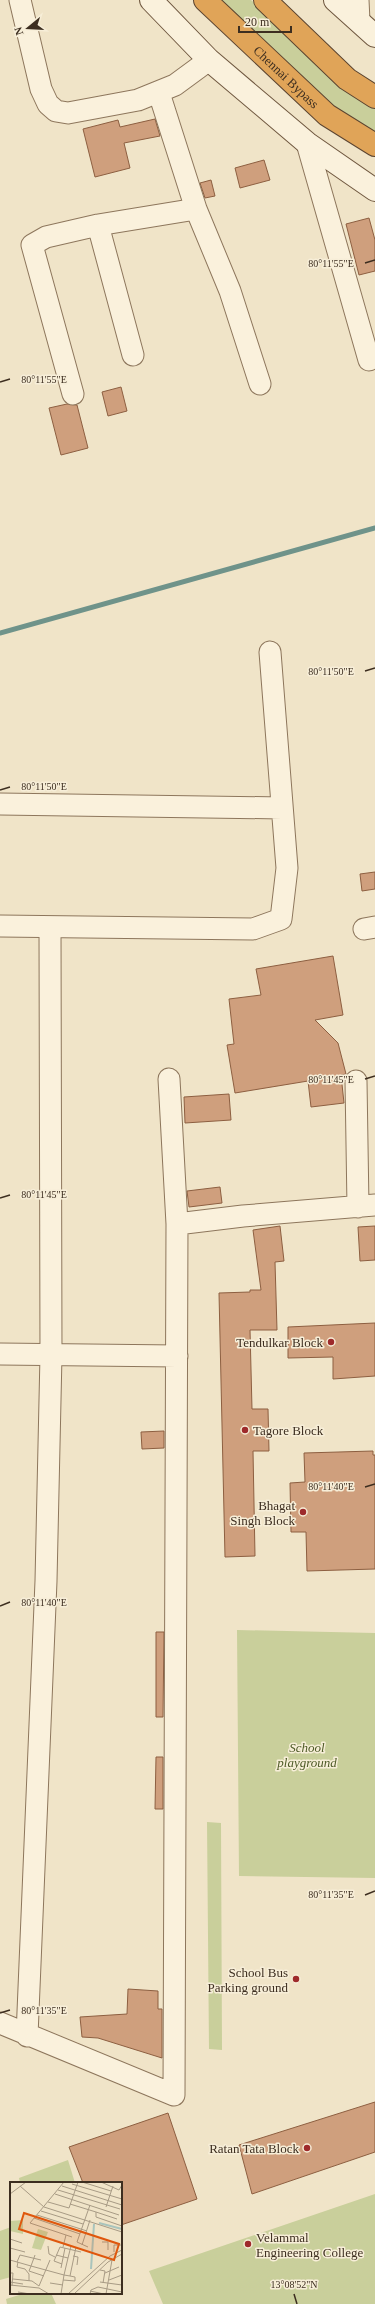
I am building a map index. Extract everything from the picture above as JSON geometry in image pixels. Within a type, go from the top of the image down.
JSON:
[{"type":"highway","name":"Chennai Bypass","points":[[205,0],[327,115],[375,145]]},
{"type":"highway","points":[[265,0],[347,79],[375,97]]},
{"type":"street","points":[[20,0],[41,89],[48,104],[56,110],[68,113],[138,100],[159,93],[175,85],[209,60]]},
{"type":"street","points":[[151,0],[209,60],[307,144],[375,190]]},
{"type":"street","points":[[335,0],[358,11],[375,36]]},
{"type":"street","points":[[159,93],[196,209],[230,291],[260,384]]},
{"type":"street","points":[[307,144],[369,360]]},
{"type":"street","points":[[73,394],[32,245],[46,237],[98,225],[196,209]]},
{"type":"street","points":[[98,225],[133,355]]},
{"type":"street","points":[[0,926],[50,928],[253,929],[281,919],[287,868],[270,652]]},
{"type":"street","points":[[0,804],[282,808]]},
{"type":"street","points":[[27,2036],[46,1581],[50,1355],[50,928]]},
{"type":"street","points":[[0,2023],[27,2036],[174,2095],[177,1224],[169,1079]]},
{"type":"street","points":[[177,1224],[243,1216],[366,1206],[356,1080]]},
{"type":"street","points":[[0,1354],[177,1356]]},
{"type":"green space","points":[[220,0],[251,0],[375,108],[375,139],[334,114]]},
{"type":"green space","name":"School playground","points":[[237,1630],[375,1633],[375,1878],[239,1876]]},
{"type":"green space","points":[[207,1822],[221,1823],[222,2050],[209,2049]]},
{"type":"green space","points":[[68,2160],[75,2182],[20,2182],[19,2178]]},
{"type":"green space","points":[[375,2194],[375,2304],[163,2304],[149,2271]]},
{"type":"green space","points":[[10,2227],[10,2277],[0,2280],[0,2231]]},
{"type":"green space","points":[[23,2294],[51,2294],[56,2304],[7,2304],[6,2299]]},
{"type":"building","points":[[155,119],[160,136],[124,143],[130,168],[95,177],[83,129],[118,120],[120,127]]},
{"type":"building","points":[[264,160],[270,180],[240,188],[235,168]]},
{"type":"building","points":[[211,180],[215,196],[205,198],[200,183]]},
{"type":"building","points":[[369,218],[375,240],[375,271],[359,275],[346,224]]},
{"type":"building","points":[[121,387],[127,411],[108,416],[102,392]]},
{"type":"building","points":[[67,404],[77,405],[88,448],[61,455],[49,408]]},
{"type":"building","points":[[375,872],[375,889],[362,891],[360,874]]},
{"type":"building","points":[[333,956],[343,1015],[315,1020],[338,1043],[346,1074],[341,1075],[344,1103],[311,1107],[308,1081],[235,1093],[227,1045],[234,1044],[229,999],[261,995],[256,969]]},
{"type":"building","points":[[229,1094],[231,1120],[185,1123],[184,1097]]},
{"type":"building","points":[[220,1187],[222,1203],[189,1207],[187,1191]]},
{"type":"building","name":"Tagore Block","points":[[280,1226],[284,1261],[275,1262],[277,1330],[250,1330],[252,1409],[268,1409],[269,1451],[253,1451],[255,1556],[225,1557],[219,1293],[250,1292],[250,1290],[261,1290],[253,1230]]},
{"type":"building","points":[[375,1226],[375,1260],[360,1261],[358,1227]]},
{"type":"building","name":"Tendulkar Block","points":[[375,1323],[375,1376],[333,1379],[333,1357],[288,1358],[288,1327]]},
{"type":"building","points":[[164,1431],[164,1448],[142,1449],[141,1432]]},
{"type":"building","name":"Bhagat Singh Block","points":[[373,1451],[373,1455],[375,1455],[375,1569],[307,1571],[306,1532],[291,1532],[290,1483],[305,1482],[304,1453]]},
{"type":"building","points":[[156,1632],[164,1632],[163,1717],[156,1717]]},
{"type":"building","points":[[156,1757],[163,1757],[163,1809],[155,1809]]},
{"type":"building","points":[[128,1989],[158,1991],[158,2009],[162,2009],[162,2058],[98,2038],[82,2037],[80,2017],[127,2014]]},
{"type":"building","name":"Ratan Tata Block","points":[[375,2102],[375,2152],[252,2194],[239,2145]]},
{"type":"building","points":[[168,2113],[197,2199],[122,2225],[122,2182],[83,2182],[69,2147]]},
{"type":"waterway","points":[[0,633],[375,528]]},
{"type":"place","name":"Tendulkar Block","points":[[331,1342]]},
{"type":"place","name":"Tagore Block","points":[[245,1430]]},
{"type":"place","name":"Bhagat Singh Block","points":[[303,1512]]},
{"type":"place","name":"School Bus Parking ground","points":[[296,1979]]},
{"type":"place","name":"Ratan Tata Block","points":[[307,2148]]},
{"type":"place","name":"Velammal Engineering College","points":[[248,2244]]}]
